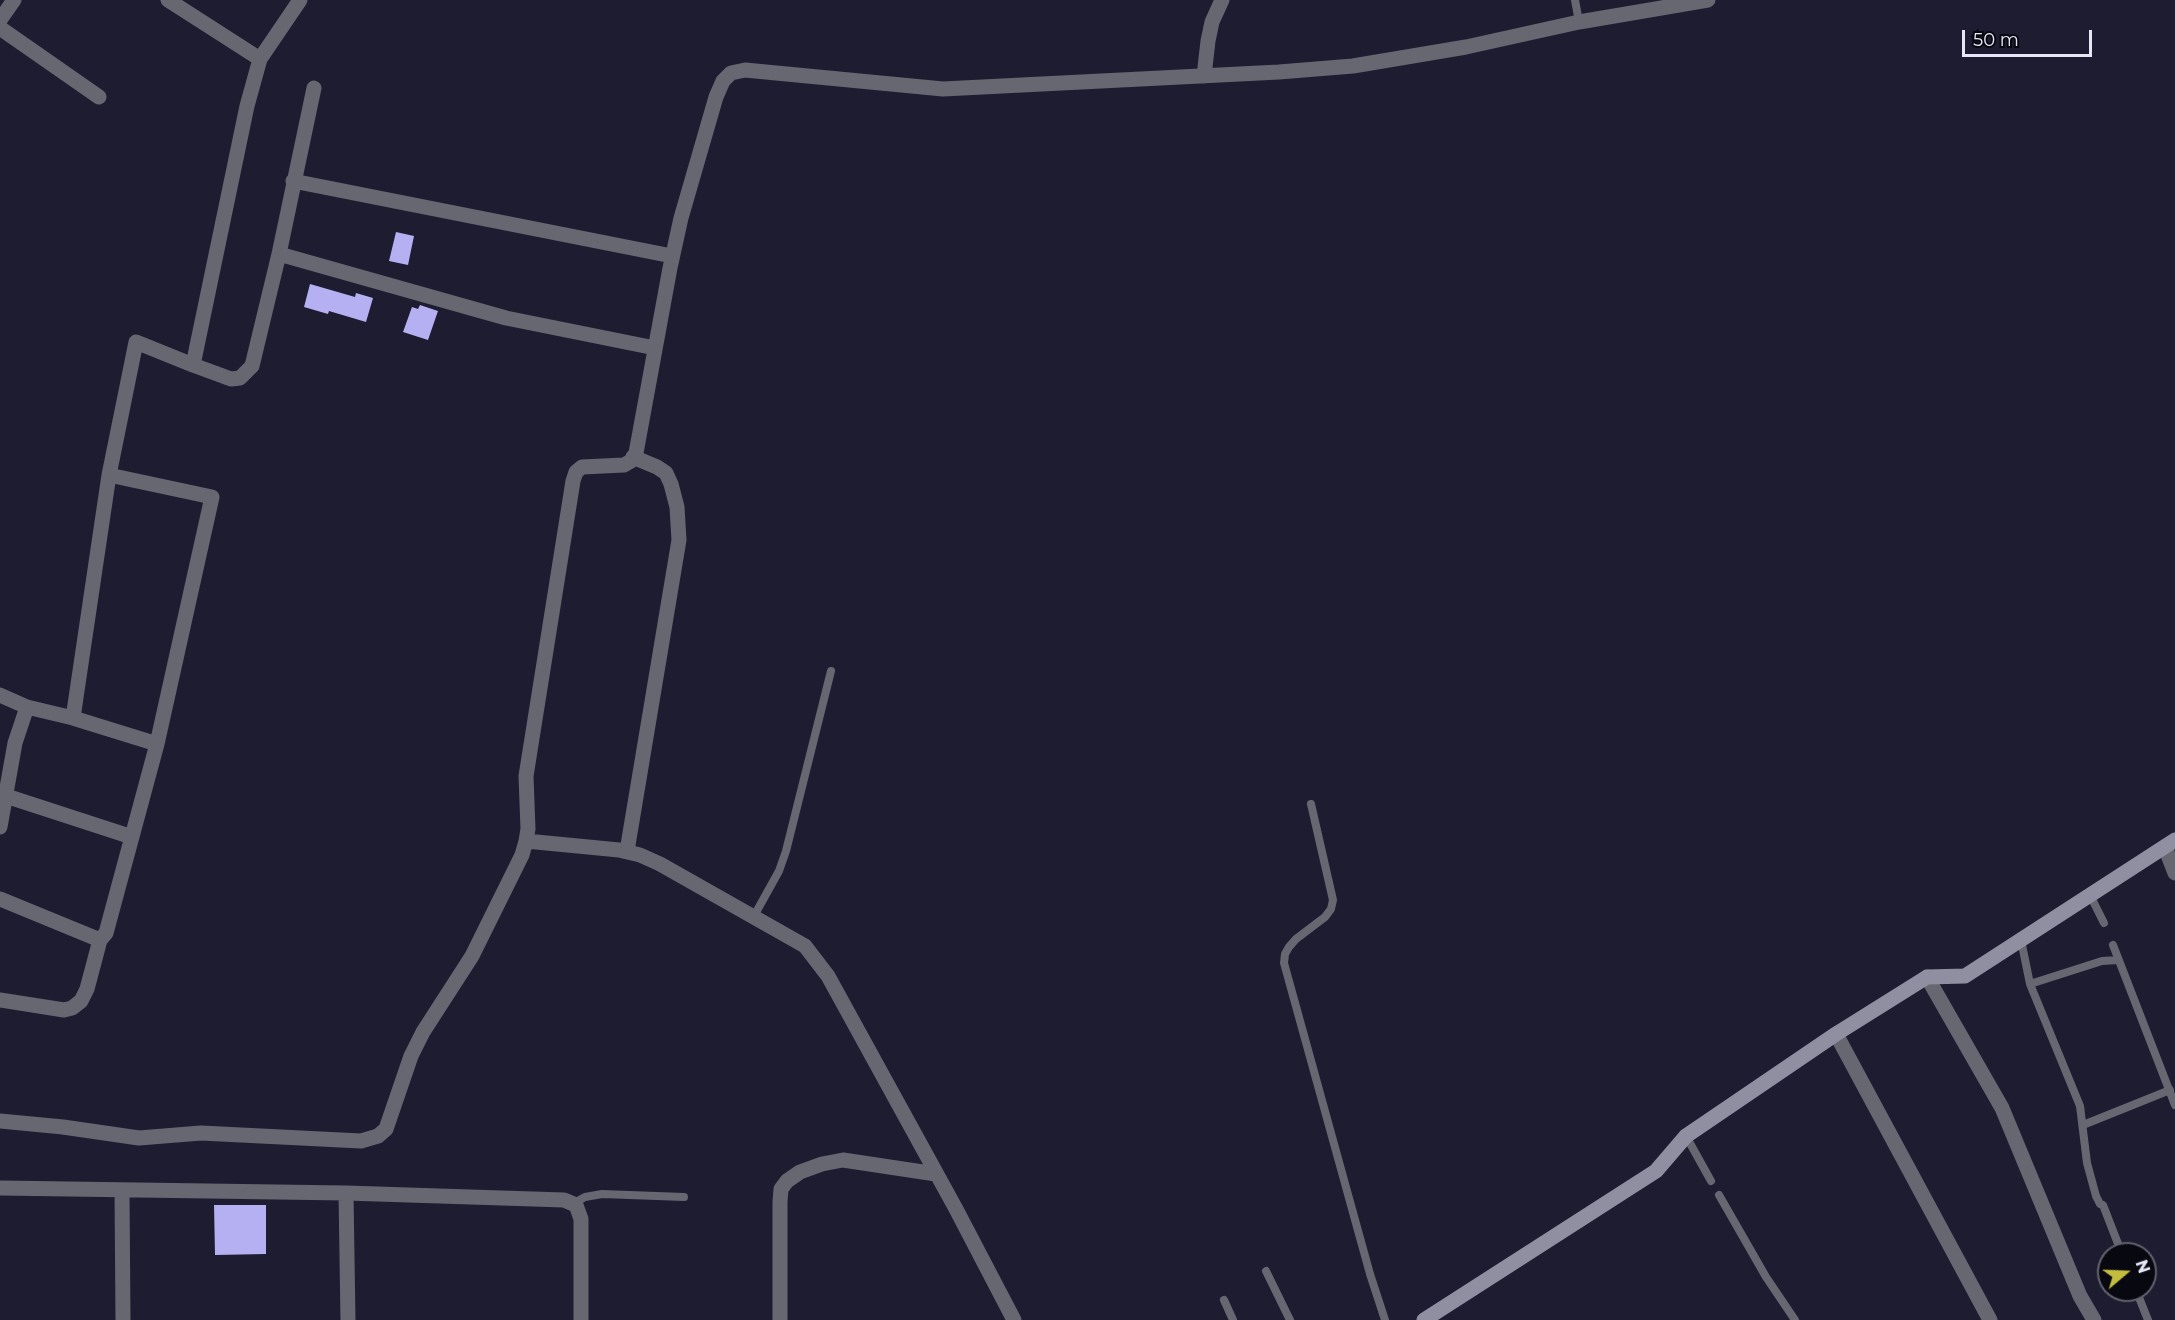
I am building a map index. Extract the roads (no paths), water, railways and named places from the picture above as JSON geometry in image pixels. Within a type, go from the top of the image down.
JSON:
[{"type":"main road","points":[[1424,1320],[1656,1171],[1686,1136],[1836,1034],[1927,977],[1965,976],[2170,843]]},
{"type":"street","points":[[0,20],[14,0]]},
{"type":"street","points":[[168,0],[260,59]]},
{"type":"street","points":[[193,365],[247,106],[260,59],[300,0]]},
{"type":"street","points":[[1203,76],[1210,32],[1222,0]]},
{"type":"street","points":[[0,1121],[139,1138],[201,1133],[362,1141],[378,1136],[386,1129],[411,1056],[423,1032],[472,956],[526,841],[528,829],[526,776],[573,481],[576,472],[582,466],[624,465],[633,457],[639,437],[681,218],[716,97],[723,81],[731,72],[745,70],[944,89],[1353,66],[1466,47],[1579,22],[1708,0]]},
{"type":"street","points":[[0,28],[99,97]]},
{"type":"street","points":[[73,718],[109,475],[136,342],[231,379],[240,378],[252,366],[279,254],[314,88]]},
{"type":"street","points":[[293,181],[672,256]]},
{"type":"street","points":[[279,254],[506,318],[655,348]]},
{"type":"street","points":[[627,851],[679,540],[677,507],[666,473],[657,466],[633,457]]},
{"type":"street","points":[[0,1000],[64,1010],[72,1008],[81,1001],[87,989],[99,940],[106,933],[157,744],[212,497],[109,475]]},
{"type":"street","points":[[2,699],[157,744]]},
{"type":"street","points":[[0,827],[15,743],[27,707]]},
{"type":"street","points":[[6,796],[132,837]]},
{"type":"street","points":[[526,841],[627,851],[660,864],[805,946],[828,976],[1014,1320]]},
{"type":"street","points":[[2170,843],[2175,873]]},
{"type":"street","points":[[0,899],[99,940]]},
{"type":"street","points":[[1927,977],[2002,1108],[2080,1296],[2094,1320]]},
{"type":"street","points":[[1836,1034],[1990,1320]]},
{"type":"street","points":[[780,1320],[780,1202],[782,1189],[787,1181],[811,1168],[843,1160],[936,1174]]},
{"type":"street","points":[[0,1188],[346,1192],[564,1200],[576,1205],[581,1219],[581,1320]]},
{"type":"street","points":[[123,1191],[123,1320]]},
{"type":"street","points":[[346,1192],[348,1320]]},
{"type":"lane","points":[[1575,0],[1579,22]]},
{"type":"lane","points":[[754,916],[779,871],[786,851],[831,671]]},
{"type":"lane","points":[[1311,804],[1333,900],[1331,909],[1325,917],[1289,947],[1284,963],[1370,1274],[1385,1320]]},
{"type":"lane","points":[[2090,895],[2104,923]]},
{"type":"lane","points":[[2021,940],[2030,984],[2080,1106],[2087,1163],[2096,1196],[2103,1205],[2117,1242]]},
{"type":"lane","points":[[2113,945],[2175,1105]]},
{"type":"lane","points":[[2030,984],[2102,962],[2118,960]]},
{"type":"lane","points":[[2083,1125],[2170,1090]]},
{"type":"lane","points":[[1686,1136],[1711,1181]]},
{"type":"lane","points":[[572,1204],[585,1197],[602,1194],[684,1197]]},
{"type":"lane","points":[[1719,1195],[1766,1277],[1795,1320]]},
{"type":"lane","points":[[1266,1271],[1290,1320]]},
{"type":"lane","points":[[1224,1300],[1233,1320]]},
{"type":"lane","points":[[2141,1302],[2148,1320]]}]
